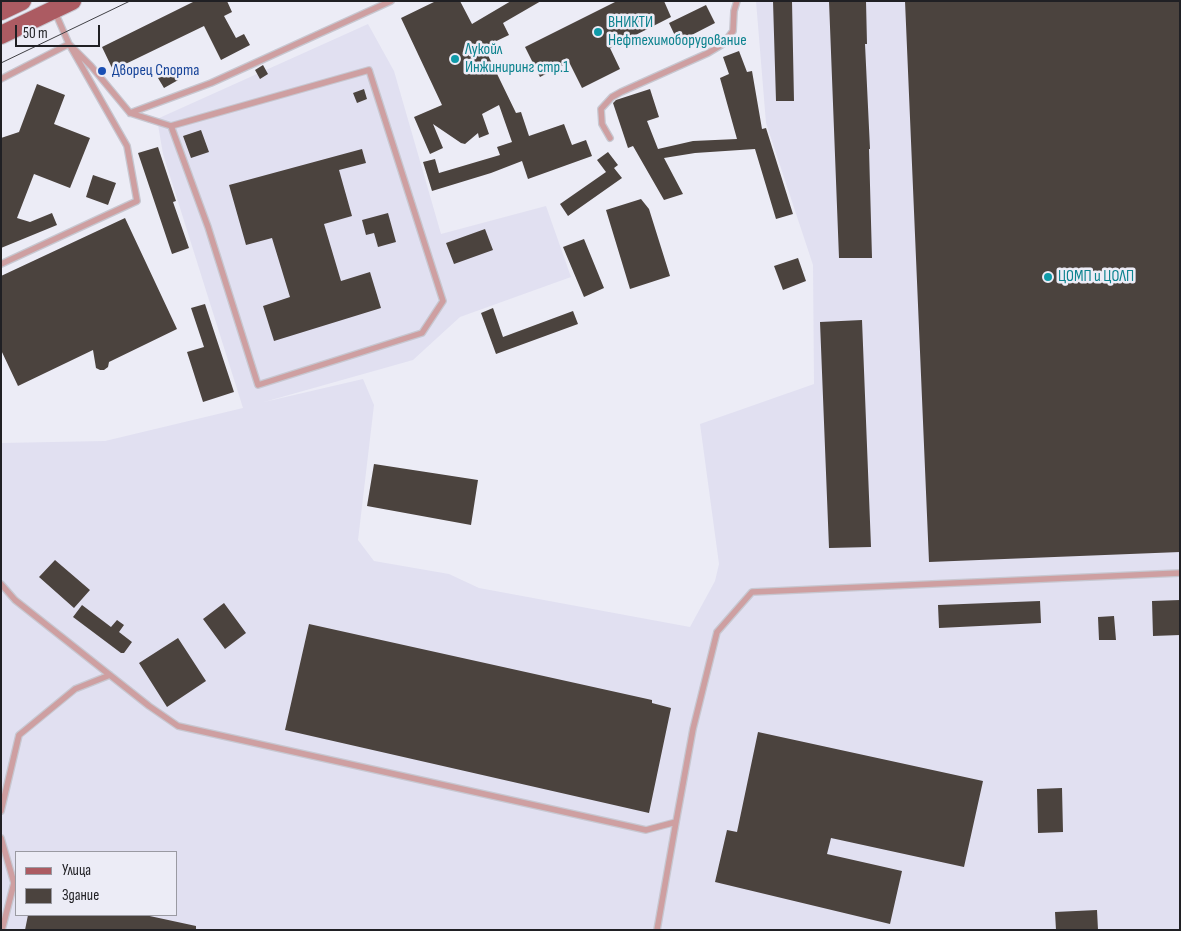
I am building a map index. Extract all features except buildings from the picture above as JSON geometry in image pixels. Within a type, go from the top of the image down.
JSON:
[{"type":"main road","points":[[1,11],[22,1]]},
{"type":"main road","points":[[1,36],[52,6],[72,1]]},
{"type":"lane","points":[[130,113],[211,83],[391,1]]},
{"type":"lane","points":[[610,138],[602,124],[601,109],[612,97],[708,53],[723,44],[733,31],[734,11],[737,1]]},
{"type":"lane","points":[[1,264],[136,201],[127,146],[69,44],[52,6]]},
{"type":"lane","points":[[69,44],[91,66],[130,113],[171,126],[369,70],[443,301],[422,333],[258,385],[208,227],[171,126]]},
{"type":"lane","points":[[1,79],[69,44]]},
{"type":"lane","points":[[657,930],[693,729],[717,632],[752,592],[1180,573]]},
{"type":"lane","points":[[1,584],[15,600],[178,726],[646,830],[676,822]]},
{"type":"lane","points":[[1,811],[19,735],[75,688],[110,675]]},
{"type":"lane","points":[[1,838],[14,883],[2,930]]},
{"type":"shaded area","points":[[756,1],[1180,1],[1180,930],[1,930],[1,443],[105,441],[243,408],[163,154],[157,119],[368,24],[394,71],[441,234],[546,206],[571,277],[460,317],[413,360],[264,402],[363,379],[374,405],[358,540],[374,561],[449,574],[479,588],[690,627],[715,581],[719,564],[700,424],[814,384],[813,265],[766,123]]},
{"type":"tram line","points":[[1,63],[130,1]]},
{"type":"place","name":"ВНИКТИ Нефтехимоборудование","points":[[598,32]]},
{"type":"place","name":"Лукойл Инжиниринг стр.1","points":[[455,59]]},
{"type":"place","name":"Дворец Спорта","points":[[102,71]]},
{"type":"place","name":"ЦОМП и ЦОЛП","points":[[1048,277]]}]
